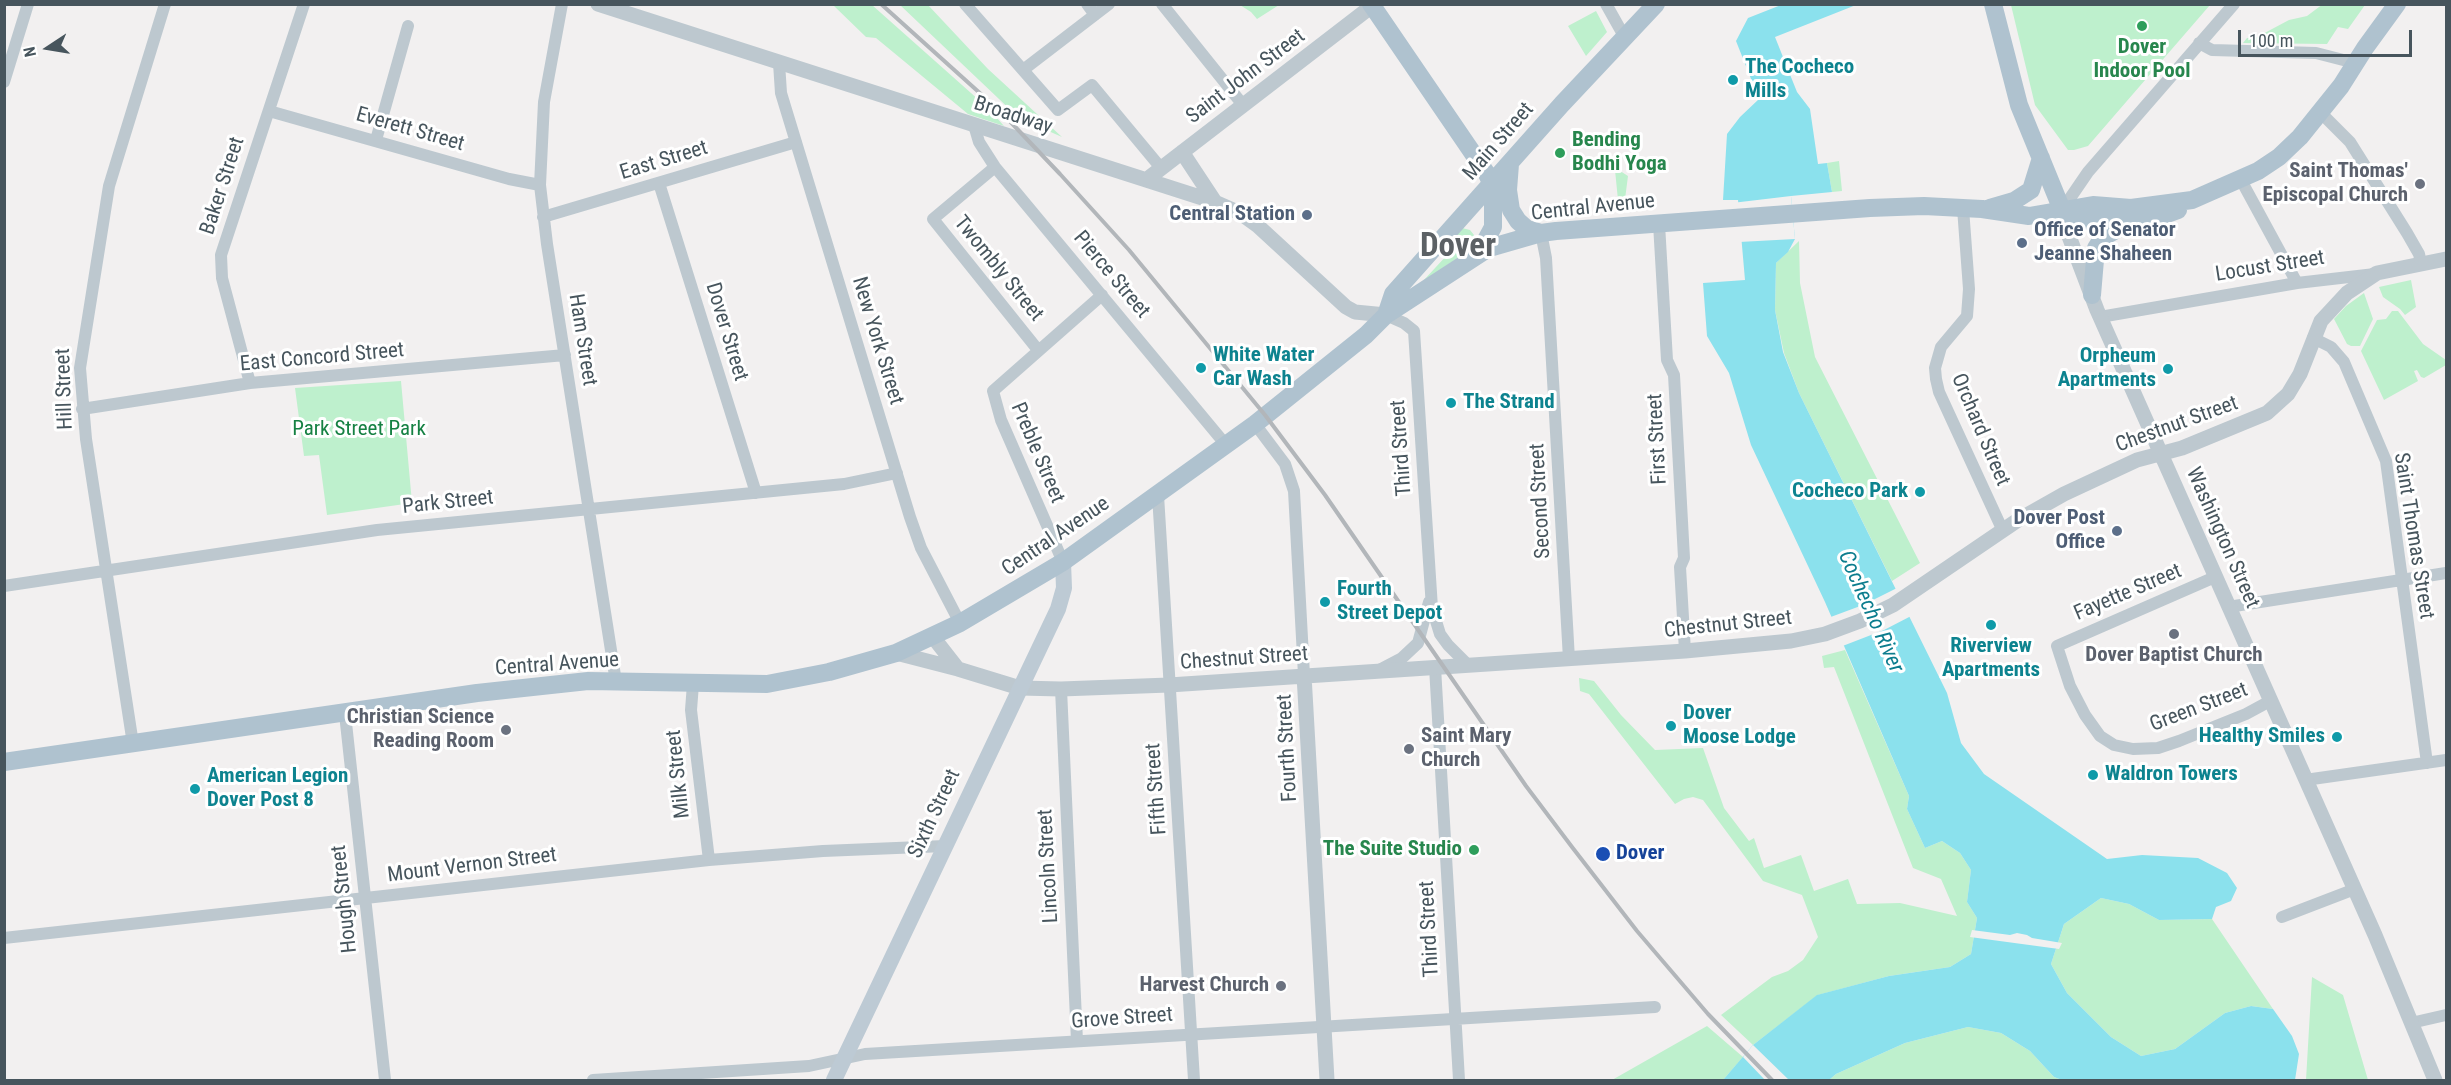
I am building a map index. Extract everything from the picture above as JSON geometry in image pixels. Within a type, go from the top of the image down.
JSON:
[{"type":"main road","name":"Main Street","points":[[1386,315],[1393,294],[1624,36],[1656,4]]},
{"type":"main road","name":"Washington Street","points":[[1993,4],[2019,105],[2062,210]]},
{"type":"main road","name":"Central Avenue","points":[[4,762],[477,693],[588,681],[767,684],[793,680],[896,653],[960,623],[1063,562],[1255,424],[1366,335],[1386,315],[1484,245],[1489,248],[1541,233],[1903,207],[1982,209],[2029,216],[2093,205],[2143,207],[2192,200],[2241,180],[2279,157],[2320,113],[2397,4]]},
{"type":"main road","points":[[1371,5],[1482,164],[1492,185],[1493,226],[1484,245]]},
{"type":"main road","points":[[1982,209],[2014,201],[2031,190],[2042,158]]},
{"type":"main road","points":[[1510,164],[1508,190],[1511,210],[1527,230],[1541,233]]},
{"type":"main road","name":"Central Avenue","points":[[2062,210],[2089,221],[2130,223],[2162,217],[2180,209],[2192,200]]},
{"type":"main road","points":[[1461,219],[1471,221],[1484,245]]},
{"type":"main road","points":[[2092,295],[2094,255],[2099,242],[2108,234],[2130,223]]},
{"type":"main road","name":"Sixth Street","points":[[834,1080],[1058,609],[1064,588],[1063,562]]},
{"type":"street","points":[[4,82],[28,4]]},
{"type":"street","name":"Hill Street","points":[[133,744],[82,409],[80,368],[109,186],[165,4]]},
{"type":"street","name":"Baker Street","points":[[250,383],[220,266],[224,244],[304,4]]},
{"type":"street","name":"Ham Street","points":[[562,4],[544,102],[540,185],[543,217],[616,682]]},
{"type":"street","name":"Broadway","points":[[598,4],[1215,202],[1240,213],[1258,226],[1346,308],[1355,312],[1386,315]]},
{"type":"street","points":[[965,4],[1058,110],[1092,85],[1161,168]]},
{"type":"street","points":[[1023,70],[1091,10],[1109,4]]},
{"type":"street","points":[[1162,4],[1244,105]]},
{"type":"street","points":[[1606,4],[1624,36]]},
{"type":"street","points":[[2062,210],[2088,172],[2234,4]]},
{"type":"street","name":"Saint John Street","points":[[1146,180],[1371,5]]},
{"type":"street","points":[[376,140],[408,26]]},
{"type":"street","points":[[2199,44],[2212,50],[2316,53],[2355,63]]},
{"type":"street","name":"New York Street","points":[[779,63],[781,93],[921,548],[960,623]]},
{"type":"street","name":"Everett Street","points":[[269,111],[509,179],[540,185]]},
{"type":"street","points":[[2320,113],[2350,142],[2407,233],[2421,263]]},
{"type":"street","name":"Pierce Street","points":[[974,125],[979,142],[995,167],[1226,445]]},
{"type":"street","name":"East Street","points":[[543,217],[796,142]]},
{"type":"street","points":[[1182,152],[1215,202]]},
{"type":"street","name":"Twombly Street","points":[[995,167],[933,219],[1038,350]]},
{"type":"street","points":[[2241,180],[2297,283]]},
{"type":"street","name":"Dover Street","points":[[659,183],[756,493]]},
{"type":"street","name":"Orchard Street","points":[[1963,208],[1969,289],[1967,316],[1941,347],[1935,368],[1936,379],[1948,411],[2003,531]]},
{"type":"street","name":"Washington Street","points":[[2062,210],[2067,231],[2100,317],[2355,889],[2435,1080]]},
{"type":"street","name":"First Street","points":[[1659,224],[1667,360],[1674,375],[1684,558],[1680,567],[1685,651]]},
{"type":"street","name":"Second Street","points":[[1541,233],[1546,258],[1569,659]]},
{"type":"street","name":"Locust Street","points":[[2100,317],[2297,283],[2377,273],[2446,259]]},
{"type":"street","name":"Chestnut Street","points":[[896,653],[1020,688],[1170,692],[1304,675],[1685,651],[1791,640],[1825,634],[1876,614],[1923,585],[2034,509],[2138,460],[2182,448],[2250,420],[2275,407],[2294,386],[2320,321],[2337,302],[2377,273]]},
{"type":"street","name":"Preble Street","points":[[1063,562],[993,397],[993,392],[1102,295]]},
{"type":"street","name":"Third Street","points":[[1386,315],[1404,323],[1414,331],[1434,619],[1440,634],[1448,645],[1468,665]]},
{"type":"street","name":"Saint Thomas Street","points":[[2313,338],[2331,347],[2344,362],[2383,453],[2427,763]]},
{"type":"street","name":"East Concord Street","points":[[82,409],[250,383],[565,355]]},
{"type":"street","name":"Fourth Street","points":[[1255,424],[1285,464],[1290,476],[1296,512],[1327,1080]]},
{"type":"street","name":"Park Street","points":[[4,586],[377,530],[844,484],[897,472]]},
{"type":"street","name":"Fifth Street","points":[[1158,495],[1194,1080]]},
{"type":"street","points":[[2228,607],[2446,573]]},
{"type":"street","name":"Fayette Street","points":[[2057,646],[2215,577]]},
{"type":"street","name":"Third Street","points":[[1378,671],[1402,658],[1418,643],[1431,596]]},
{"type":"street","points":[[933,637],[958,669]]},
{"type":"street","name":"Green Street","points":[[2057,646],[2070,686],[2092,725],[2100,736],[2123,748],[2144,749],[2168,745],[2246,714],[2270,701]]},
{"type":"street","name":"Third Street","points":[[1435,667],[1459,1080]]},
{"type":"street","name":"Milk Street","points":[[693,684],[691,710],[709,860]]},
{"type":"street","name":"Lincoln Street","points":[[1061,689],[1077,1041]]},
{"type":"street","name":"Hough Street","points":[[345,714],[385,1080]]},
{"type":"street","points":[[2305,780],[2446,760]]},
{"type":"street","name":"Mount Vernon Street","points":[[4,938],[709,860],[824,851],[945,846]]},
{"type":"street","points":[[2282,917],[2355,889]]},
{"type":"street","name":"Grove Street","points":[[593,1080],[809,1066],[865,1054],[1655,1007]]},
{"type":"street","points":[[2411,1023],[2446,1015]]},
{"type":"green space","points":[[2011,4],[2210,5],[2088,146],[2068,150],[2035,105]]},
{"type":"green space","points":[[2323,4],[2365,5],[2348,29],[2338,27],[2327,44],[2243,43],[2247,38],[2257,37],[2289,20],[2307,16]]},
{"type":"green space","points":[[833,5],[872,5],[989,109],[1004,126],[968,114],[876,38],[866,37]]},
{"type":"green space","points":[[900,5],[928,5],[988,69],[1062,137],[1019,118]]},
{"type":"green space","points":[[1240,5],[1279,5],[1257,19]]},
{"type":"green space","points":[[1596,11],[1607,32],[1586,56],[1568,26]]},
{"type":"green space","points":[[1839,161],[1842,191],[1832,192],[1827,163]]},
{"type":"green space","points":[[1615,170],[1628,176],[1624,207],[1619,210]]},
{"type":"green space","points":[[1462,228],[1470,230],[1474,235],[1473,248],[1423,281],[1448,254],[1451,239]]},
{"type":"green space","points":[[1799,241],[1800,283],[1815,357],[1920,563],[1892,581],[1799,393],[1784,353],[1775,310],[1776,263]]},
{"type":"green space","points":[[2411,280],[2416,307],[2405,315],[2383,297],[2379,287]]},
{"type":"green space","points":[[2364,293],[2373,319],[2360,346],[2351,346],[2347,344],[2334,319],[2346,306]]},
{"type":"green space","points":[[2392,311],[2398,311],[2423,344],[2446,360],[2446,365],[2424,378],[2417,370],[2414,371],[2418,381],[2384,400],[2361,351],[2377,320],[2386,319]]},
{"type":"green space","name":"Park Street Park","points":[[401,381],[412,503],[327,515],[319,455],[304,456],[295,388]]},
{"type":"green space","points":[[1845,650],[1909,796],[1907,809],[1925,848],[1942,841],[1960,853],[1971,870],[1967,902],[1977,918],[1971,954],[1950,967],[1889,976],[1818,995],[1753,1045],[1721,1015],[1772,977],[1788,971],[1803,960],[1818,937],[1802,895],[1763,881],[1703,800],[1693,797],[1675,804],[1589,694],[1580,691],[1579,678],[1594,681],[1621,715],[1655,750],[1703,748],[1724,808],[1749,841],[1754,838],[1764,868],[1801,855],[1814,891],[1848,879],[1857,904],[1900,903],[1957,916],[1941,879],[1913,868],[1834,667],[1824,668],[1822,656]]},
{"type":"green space","points":[[2101,898],[2129,904],[2159,920],[2212,919],[2273,1009],[2251,1006],[2225,1013],[2175,1049],[2141,1056],[2111,1037],[2067,993],[2051,964],[2064,924]]},
{"type":"green space","points":[[2312,977],[2343,995],[2368,1080],[2306,1080]]},
{"type":"green space","points":[[1707,1026],[1743,1057],[1723,1080],[1612,1080]]},
{"type":"green space","points":[[1968,1027],[2001,1033],[2030,1051],[2054,1077],[2062,1080],[1829,1080],[1836,1074],[1905,1043]]},
{"type":"water","name":"Cochecho River","points":[[1781,5],[1856,5],[1775,37],[1797,92],[1810,109],[1818,164],[1827,163],[1832,192],[1791,196],[1795,239],[1788,252],[1776,263],[1775,310],[1783,352],[1799,393],[1947,693],[1961,743],[1984,774],[2107,859],[2142,855],[2198,858],[2227,873],[2237,888],[2231,901],[2216,907],[2212,919],[2159,920],[2129,904],[2101,898],[2064,924],[2051,964],[2067,993],[2111,1037],[2141,1056],[2175,1049],[2225,1013],[2251,1006],[2273,1009],[2292,1036],[2299,1054],[2295,1080],[2062,1080],[2054,1077],[2030,1051],[2001,1033],[1968,1027],[1905,1043],[1836,1074],[1829,1080],[1723,1080],[1753,1045],[1817,995],[1889,976],[1950,967],[1971,954],[1977,918],[1967,902],[1971,870],[1960,853],[1942,841],[1925,848],[1907,809],[1909,796],[1825,602],[1751,445],[1729,373],[1707,336],[1703,283],[1745,280],[1738,200],[1723,200],[1727,134],[1740,117],[1759,99],[1736,41],[1748,18]]},
{"type":"pier","points":[[1791,196],[1795,239],[1739,242],[1735,203],[1732,203]]},
{"type":"pier","points":[[1899,587],[1913,615],[1884,630],[1840,647],[1828,618],[1863,605]]},
{"type":"pier","points":[[1972,930],[2010,935],[2017,933],[2062,943],[2059,949],[1970,937]]},
{"type":"pier","points":[[1753,1045],[1789,1080],[1765,1080],[1743,1057]]},
{"type":"railway","points":[[881,4],[1002,113],[1129,250],[1265,415],[1325,495],[1526,786],[1637,931],[1708,1014],[1772,1080]]},
{"type":"place","name":"Dover Indoor Pool","points":[[2142,26]]},
{"type":"place","name":"The Cocheco Mills","points":[[1733,80]]},
{"type":"place","name":"Bending Bodhi Yoga","points":[[1560,153]]},
{"type":"place","name":"Saint Thomas' Episcopal Church","points":[[2420,184]]},
{"type":"place","name":"Central Station","points":[[1307,215]]},
{"type":"place","name":"Office of Senator Jeanne Shaheen","points":[[2022,243]]},
{"type":"place","name":"White Water Car Wash","points":[[1201,368]]},
{"type":"place","name":"Orpheum Apartments","points":[[2168,369]]},
{"type":"place","name":"The Strand","points":[[1451,403]]},
{"type":"place","name":"Cocheco Park","points":[[1920,492]]},
{"type":"place","name":"Dover Post Office","points":[[2117,531]]},
{"type":"place","name":"Fourth Street Depot","points":[[1325,602]]},
{"type":"place","name":"Riverview Apartments","points":[[1991,625]]},
{"type":"place","name":"Dover Baptist Church","points":[[2174,634]]},
{"type":"place","name":"Dover Moose Lodge","points":[[1671,726]]},
{"type":"place","name":"Christian Science Reading Room","points":[[506,730]]},
{"type":"place","name":"Healthy Smiles","points":[[2337,737]]},
{"type":"place","name":"Saint Mary Church","points":[[1409,749]]},
{"type":"place","name":"Waldron Towers","points":[[2093,775]]},
{"type":"place","name":"American Legion Dover Post 8","points":[[195,789]]},
{"type":"place","name":"The Suite Studio","points":[[1474,850]]},
{"type":"place","name":"Dover","points":[[1603,854]]},
{"type":"place","name":"Harvest Church","points":[[1281,986]]},
{"type":"district","name":"Dover","points":[[1458,248]]}]
